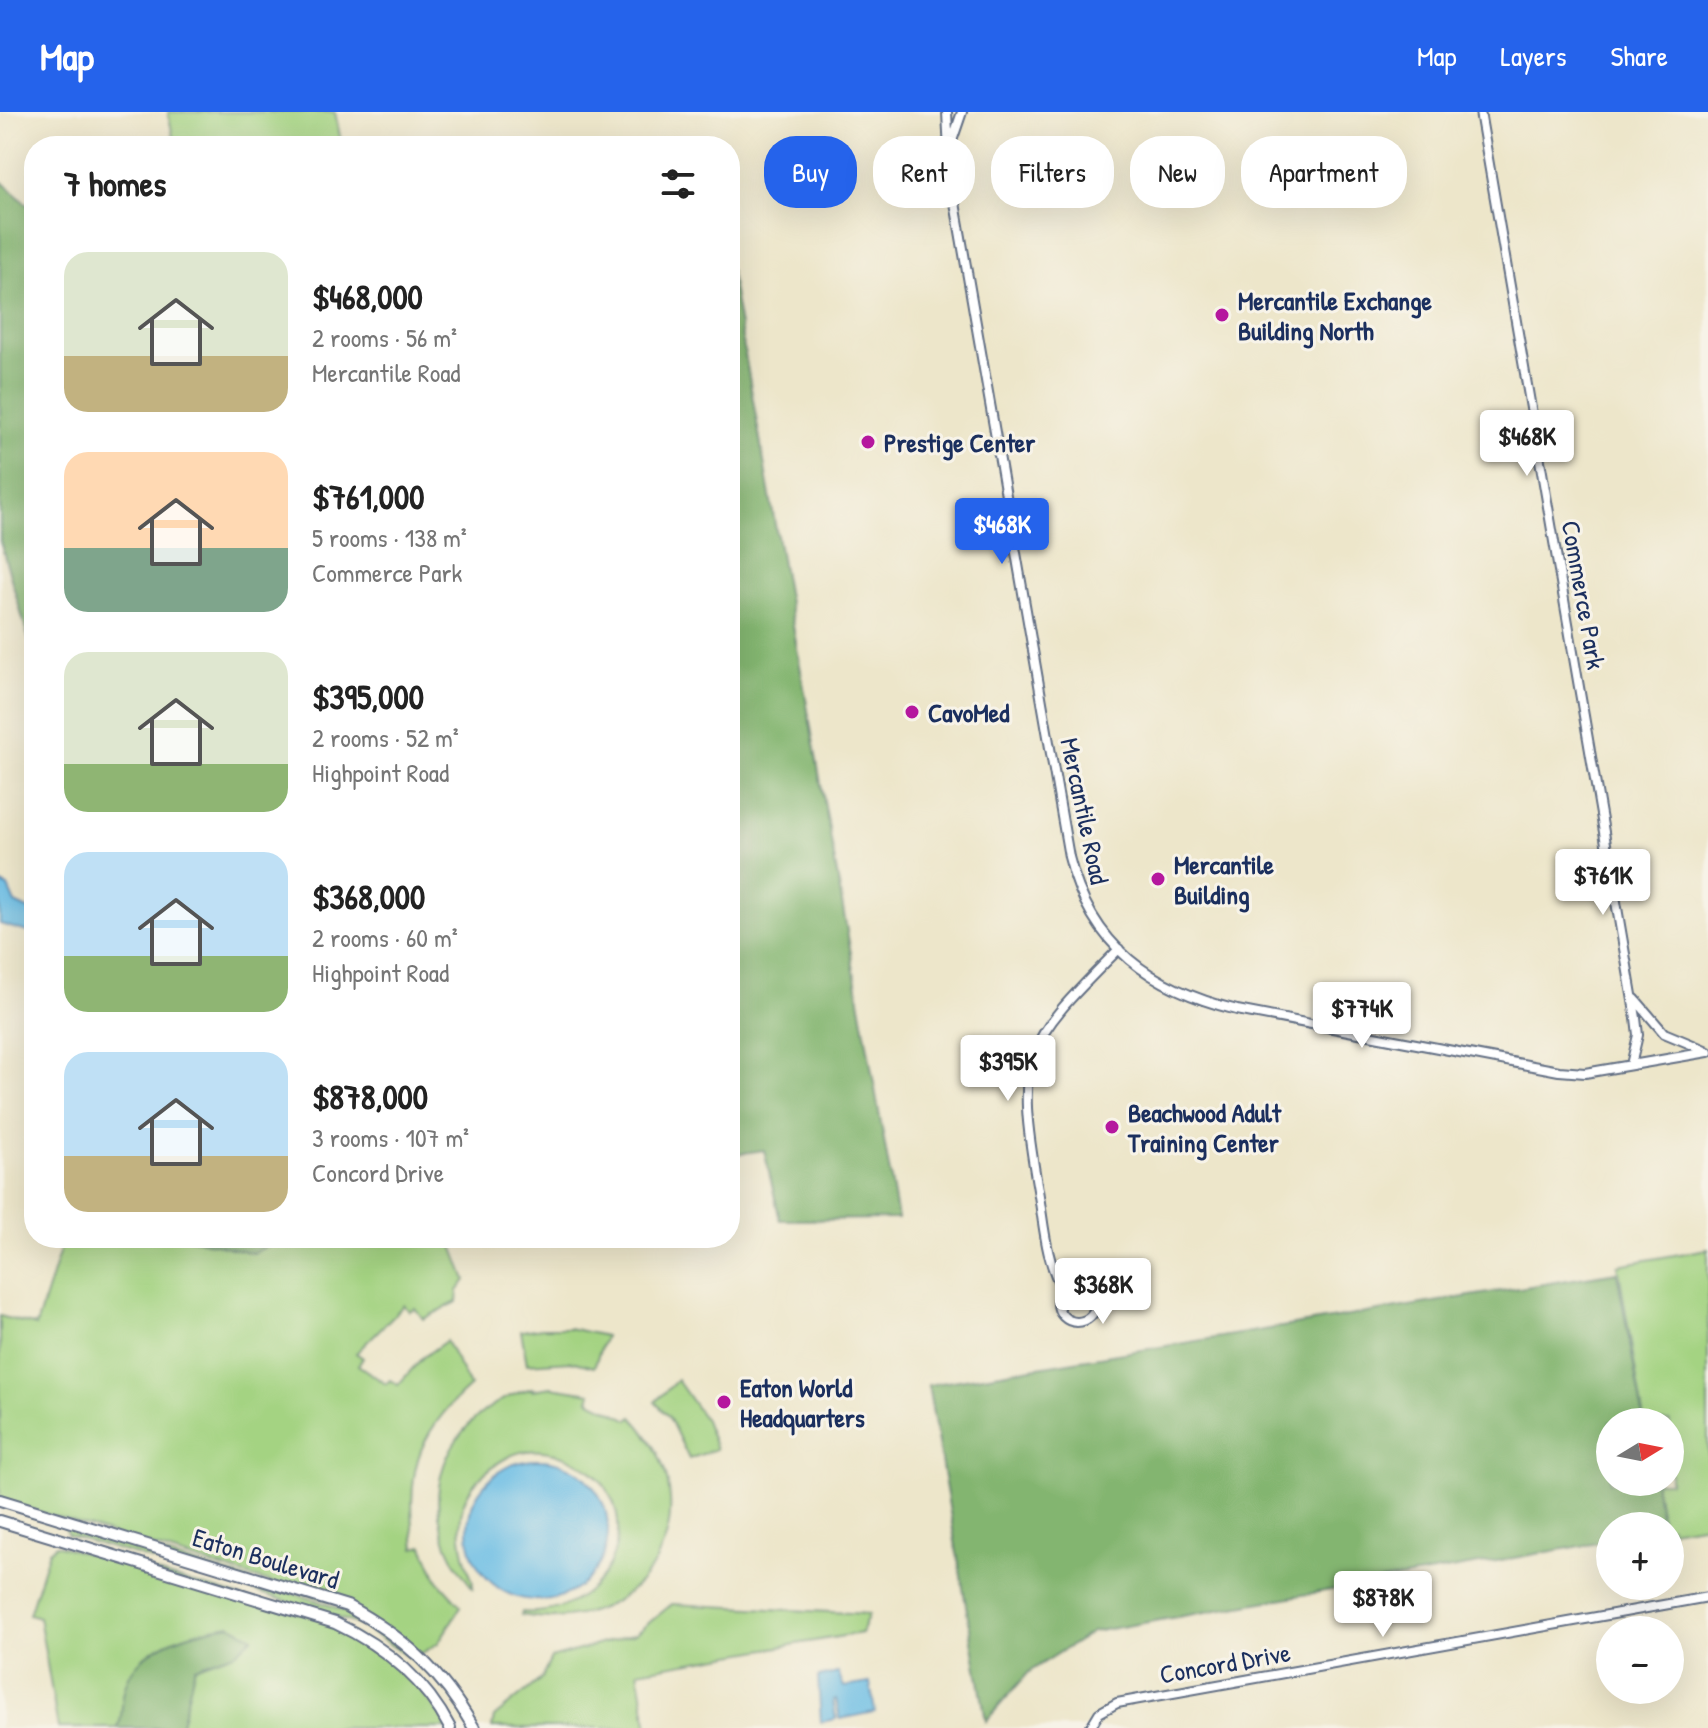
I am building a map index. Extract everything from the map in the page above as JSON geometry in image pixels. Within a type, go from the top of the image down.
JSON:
[{"type":"street","name":"Mercantile Road","points":[[947,112],[948,136]]},
{"type":"street","points":[[955,136],[962,112]]},
{"type":"street","name":"Commerce Park","points":[[1480,112],[1638,1035],[1631,1065]]},
{"type":"street","name":"Mercantile Road","points":[[957,208],[1069,857],[1089,911],[1119,949],[1159,982],[1203,1001],[1559,1071],[1585,1073],[1708,1051]]},
{"type":"street","points":[[1063,1290],[1052,1272],[1028,1133],[1026,1081],[1037,1043],[1057,1011],[1119,949]]},
{"type":"street","name":"Commerce Park","points":[[1631,991],[1641,1010],[1664,1033],[1708,1051]]},
{"type":"street","points":[[1077,1283],[1092,1290],[1096,1305],[1093,1313],[1080,1322],[1063,1317],[1058,1304],[1063,1290],[1077,1283]]},
{"type":"street","name":"Eaton Boulevard","points":[[0,1500],[347,1606],[386,1628],[439,1674],[474,1728]]},
{"type":"street","name":"Eaton Boulevard","points":[[0,1521],[335,1623],[361,1636],[403,1667],[436,1704],[450,1728]]},
{"type":"street","name":"Concord Drive","points":[[1090,1728],[1099,1713],[1117,1703],[1708,1597]]},
{"type":"green space","points":[[168,112],[335,112],[340,136],[173,136]]},
{"type":"green space","points":[[0,180],[24,202],[24,623],[0,541]]},
{"type":"green space","points":[[740,326],[898,1219],[780,1220],[764,1150],[740,1154]]},
{"type":"green space","points":[[61,1248],[232,1248],[253,1253],[263,1248],[454,1248],[466,1280],[458,1291],[457,1302],[423,1319],[415,1308],[409,1311],[404,1305],[356,1353],[363,1358],[358,1365],[386,1384],[390,1380],[398,1385],[422,1358],[446,1341],[470,1386],[436,1422],[425,1440],[414,1478],[415,1548],[423,1546],[438,1581],[461,1606],[438,1643],[419,1655],[347,1606],[0,1500],[0,1316],[36,1326]]},
{"type":"green space","points":[[232,1248],[263,1248],[253,1253]]},
{"type":"green space","points":[[1708,1249],[1708,1524],[1684,1528],[1684,1512],[1660,1512],[1657,1496],[1684,1496],[1684,1408],[1642,1408],[1618,1265]]},
{"type":"green space","points":[[1617,1272],[1641,1408],[1596,1408],[1596,1496],[1657,1496],[1660,1512],[1596,1512],[1596,1543],[1092,1632],[1029,1672],[986,1721],[928,1385]]},
{"type":"green space","points":[[569,1328],[605,1336],[594,1367],[571,1361],[527,1364],[521,1331]]},
{"type":"green space","points":[[677,1380],[705,1420],[716,1449],[689,1459],[669,1417],[655,1402]]},
{"type":"green space","points":[[551,1387],[591,1393],[589,1400],[629,1420],[632,1417],[658,1453],[669,1491],[668,1527],[656,1560],[634,1588],[603,1607],[565,1617],[521,1615],[522,1612],[556,1609],[583,1595],[603,1574],[615,1548],[618,1521],[610,1494],[591,1472],[560,1455],[534,1450],[508,1457],[481,1477],[466,1497],[461,1520],[463,1550],[473,1588],[453,1559],[442,1529],[438,1499],[442,1470],[454,1444],[473,1420],[499,1402],[532,1388]]},
{"type":"green space","points":[[71,1527],[252,1581],[250,1589],[68,1535],[66,1529]]},
{"type":"green space","points":[[56,1545],[335,1623],[403,1667],[450,1728],[58,1728],[39,1617],[29,1614],[49,1551]]},
{"type":"green space","points":[[257,1583],[320,1602],[364,1620],[401,1645],[414,1660],[360,1625],[255,1591]]},
{"type":"green space","points":[[672,1604],[869,1614],[861,1633],[638,1671],[648,1728],[492,1728],[494,1717],[542,1678],[551,1658],[635,1634]]},
{"type":"green space","points":[[230,1625],[253,1637],[237,1652],[195,1667],[180,1728],[118,1728],[124,1691],[139,1662],[151,1651],[182,1636]]},
{"type":"water","points":[[0,883],[8,887],[15,903],[24,907],[24,931],[0,924]]},
{"type":"water","points":[[538,1460],[565,1466],[587,1481],[602,1503],[608,1530],[602,1557],[587,1579],[565,1594],[538,1600],[511,1594],[489,1579],[474,1557],[468,1530],[474,1503],[489,1481],[511,1466]]},
{"type":"water","points":[[838,1673],[844,1687],[870,1683],[875,1712],[840,1719],[836,1699],[833,1700],[836,1719],[821,1722],[818,1677]]},
{"type":"place","name":"Mercantile Exchange Building North","points":[[1222,315]]},
{"type":"place","name":"Prestige Center","points":[[868,442]]},
{"type":"place","name":"CavoMed","points":[[912,712]]},
{"type":"place","name":"Mercantile Building","points":[[1158,879]]},
{"type":"place","name":"Beachwood Adult Training Center","points":[[1112,1127]]},
{"type":"place","name":"Eaton World Headquarters","points":[[724,1402]]}]
